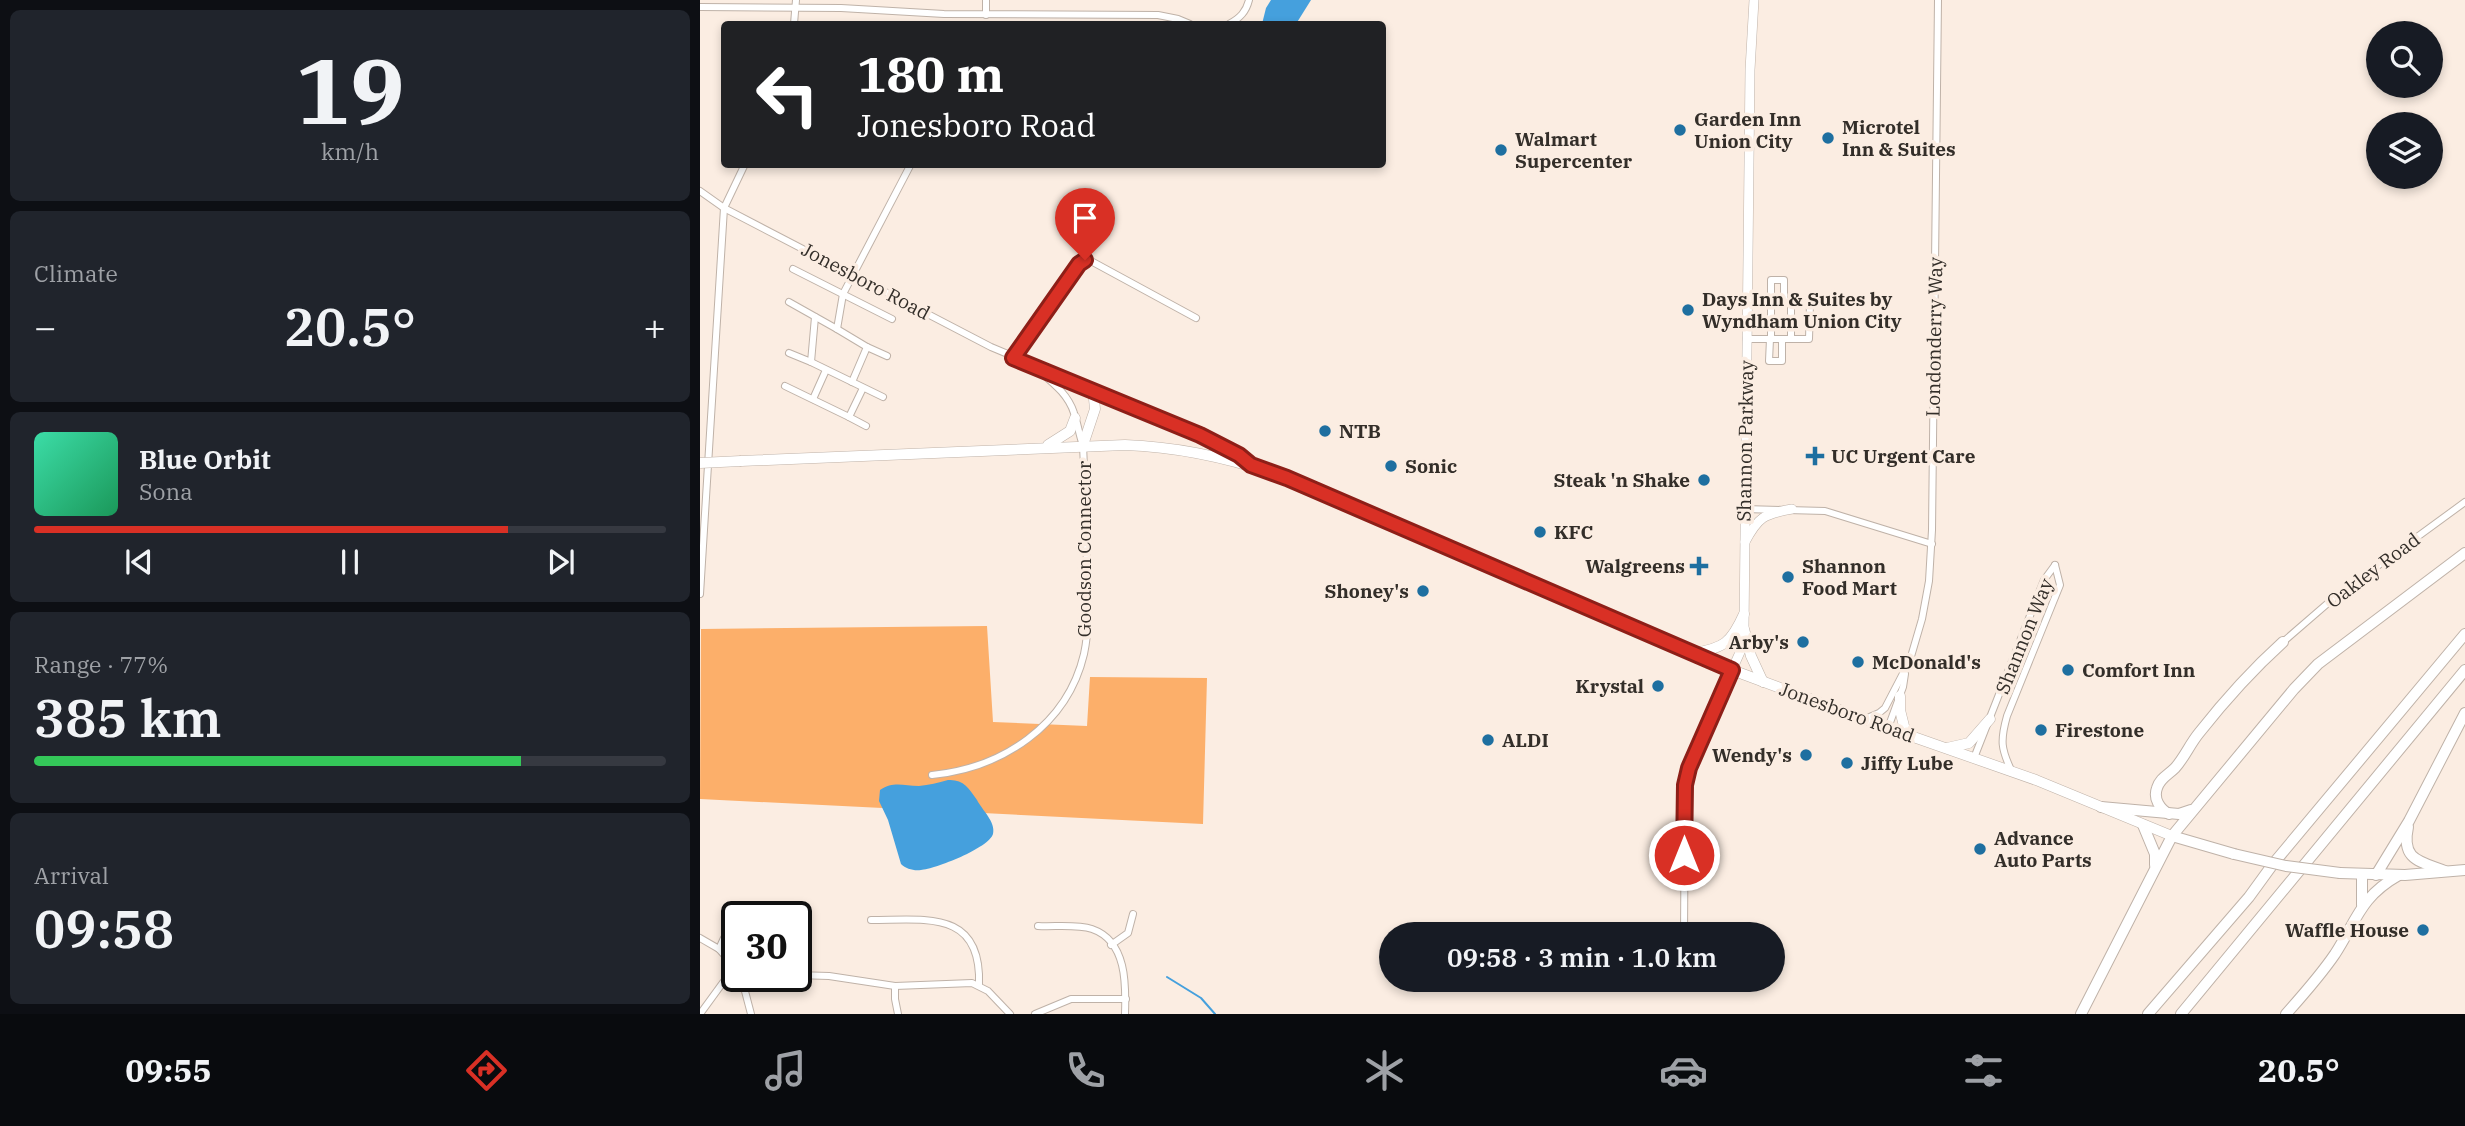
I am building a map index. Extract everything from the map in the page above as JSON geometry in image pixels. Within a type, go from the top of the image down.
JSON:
[{"type":"highway","points":[[2081,1014],[2172,836],[2194,809],[2318,664],[2465,553]]},
{"type":"highway","points":[[2148,1014],[2249,897],[2273,864],[2465,634]]},
{"type":"highway","points":[[2169,814],[2157,802],[2155,793],[2159,782],[2175,768],[2196,736],[2247,676],[2283,642]]},
{"type":"highway","points":[[2181,1014],[2465,670]]},
{"type":"highway","points":[[2376,875],[2409,821],[2465,713]]},
{"type":"highway","points":[[2101,807],[2169,814],[2185,813],[2194,809]]},
{"type":"highway","points":[[2409,821],[2406,839],[2409,854],[2416,860],[2448,872]]},
{"type":"highway","points":[[2143,825],[2155,854],[2154,870]]},
{"type":"highway","name":"Jonesboro Road","points":[[2172,836],[2234,855],[2286,866],[2340,873],[2399,875],[2465,870]]},
{"type":"highway","points":[[2362,874],[2362,905]]},
{"type":"highway","points":[[2286,1014],[2336,953],[2362,905],[2384,883],[2399,875]]},
{"type":"main road","points":[[700,463],[1083,446],[1096,409],[1093,389]]},
{"type":"main road","points":[[1045,447],[1070,431],[1075,418]]},
{"type":"main road","name":"Jonesboro Road","points":[[1083,446],[1163,447],[1251,465],[1287,478],[1732,670],[2012,772],[2172,836]]},
{"type":"main road","points":[[1693,653],[1721,647],[1729,641],[1744,614]]},
{"type":"main road","points":[[1744,629],[1751,656],[1763,682]]},
{"type":"main road","points":[[1900,696],[1899,710],[1906,734]]},
{"type":"main road","points":[[1947,748],[1969,743],[1990,719]]},
{"type":"street","points":[[986,0],[986,15]]},
{"type":"street","points":[[1234,21],[1247,9],[1249,0]]},
{"type":"street","name":"Shannon Parkway","points":[[1732,670],[1741,650],[1744,629],[1750,77],[1754,0]]},
{"type":"street","name":"Londonderry Way","points":[[1888,728],[1922,619],[1932,544],[1938,0]]},
{"type":"street","points":[[700,7],[796,4],[986,15],[1158,15],[1183,21]]},
{"type":"street","points":[[1140,15],[1140,21]]},
{"type":"street","points":[[700,594],[724,208],[743,168]]},
{"type":"street","points":[[837,329],[843,295],[909,168]]},
{"type":"street","name":"Jonesboro Road","points":[[700,191],[724,208],[1013,358],[1200,435],[1239,455],[1251,465]]},
{"type":"street","points":[[1013,358],[1079,264],[1085,260],[1196,318]]},
{"type":"street","points":[[793,269],[892,319]]},
{"type":"street","points":[[1782,339],[1782,361],[1769,361],[1771,280],[1784,280],[1791,339]]},
{"type":"street","points":[[789,302],[887,356]]},
{"type":"street","points":[[1746,339],[1810,339],[1810,303],[1747,302]]},
{"type":"street","points":[[811,362],[816,317]]},
{"type":"street","points":[[852,382],[867,347]]},
{"type":"street","points":[[789,353],[883,397]]},
{"type":"street","name":"Jonesboro Road","points":[[1034,367],[1068,399],[1083,446]]},
{"type":"street","points":[[813,399],[826,370]]},
{"type":"street","points":[[785,386],[866,426]]},
{"type":"street","points":[[849,416],[863,388]]},
{"type":"street","name":"Goodson Connector","points":[[932,775],[976,768],[1016,748],[1049,719],[1073,684],[1083,655],[1088,625],[1083,446]]},
{"type":"street","name":"Oakley Road","points":[[2283,642],[2335,597],[2465,502]]},
{"type":"street","points":[[1744,509],[1825,511],[1932,544]]},
{"type":"street","points":[[1744,544],[1759,519],[1792,509]]},
{"type":"street","name":"Shannon Way","points":[[1974,758],[2044,580],[2055,565],[2060,585],[2001,736],[2003,752],[2012,772]]},
{"type":"street","points":[[1684,922],[1685,785],[1693,757],[1732,670]]},
{"type":"street","name":"Londonderry Way","points":[[1864,719],[1882,711],[1905,671]]},
{"type":"street","points":[[1111,945],[1128,933],[1133,914]]},
{"type":"street","points":[[870,920],[936,920],[951,925],[965,937],[975,951],[980,968],[979,985]]},
{"type":"street","points":[[1038,926],[1091,928],[1102,934],[1124,968],[1125,1014]]},
{"type":"street","points":[[700,938],[719,949],[721,945]]},
{"type":"street","points":[[812,975],[895,986],[965,982],[979,985],[1010,1014]]},
{"type":"street","points":[[895,986],[898,1014]]},
{"type":"street","points":[[700,1014],[721,987]]},
{"type":"street","points":[[745,992],[751,1014]]},
{"type":"street","points":[[1035,1014],[1071,999],[1126,999]]},
{"type":"street","points":[[1052,1006],[1054,1014]]},
{"type":"shaded area","points":[[987,626],[993,722],[1087,726],[1090,677],[1207,678],[1203,824],[700,799],[701,629]]},
{"type":"water","points":[[1271,0],[1311,0],[1298,21],[1263,21]]},
{"type":"water","points":[[948,780],[958,781],[968,788],[991,821],[993,834],[982,845],[949,862],[928,869],[908,868],[901,864],[888,820],[879,801],[880,790],[894,785],[919,786]]},
{"type":"waterway","points":[[1167,977],[1201,998],[1215,1014]]},
{"type":"place","name":"Garden Inn Union City","points":[[1680,130]]},
{"type":"place","name":"Microtel Inn & Suites","points":[[1828,138]]},
{"type":"place","name":"Walmart Supercenter","points":[[1501,150]]},
{"type":"place","name":"Days Inn & Suites by Wyndham Union City","points":[[1688,310]]},
{"type":"place","name":"NTB","points":[[1325,431]]},
{"type":"place","name":"UC Urgent Care","points":[[1815,456]]},
{"type":"place","name":"Sonic","points":[[1391,466]]},
{"type":"place","name":"Steak 'n Shake","points":[[1704,480]]},
{"type":"place","name":"KFC","points":[[1540,532]]},
{"type":"place","name":"Walgreens","points":[[1699,566]]},
{"type":"place","name":"Shannon Food Mart","points":[[1788,577]]},
{"type":"place","name":"Shoney's","points":[[1423,591]]},
{"type":"place","name":"Arby's","points":[[1803,642]]},
{"type":"place","name":"McDonald's","points":[[1858,662]]},
{"type":"place","name":"Comfort Inn","points":[[2068,670]]},
{"type":"place","name":"Krystal","points":[[1658,686]]},
{"type":"place","name":"Firestone","points":[[2041,730]]},
{"type":"place","name":"ALDI","points":[[1488,740]]},
{"type":"place","name":"Wendy's","points":[[1806,755]]},
{"type":"place","name":"Jiffy Lube","points":[[1847,763]]},
{"type":"place","name":"Advance Auto Parts","points":[[1980,849]]},
{"type":"place","name":"Waffle House","points":[[2423,930]]},
{"type":"route","points":[[1085,260],[1079,264],[1013,358],[1200,435],[1239,455],[1251,465],[1287,478],[1732,670],[1689,768],[1685,785],[1684,855]]}]
